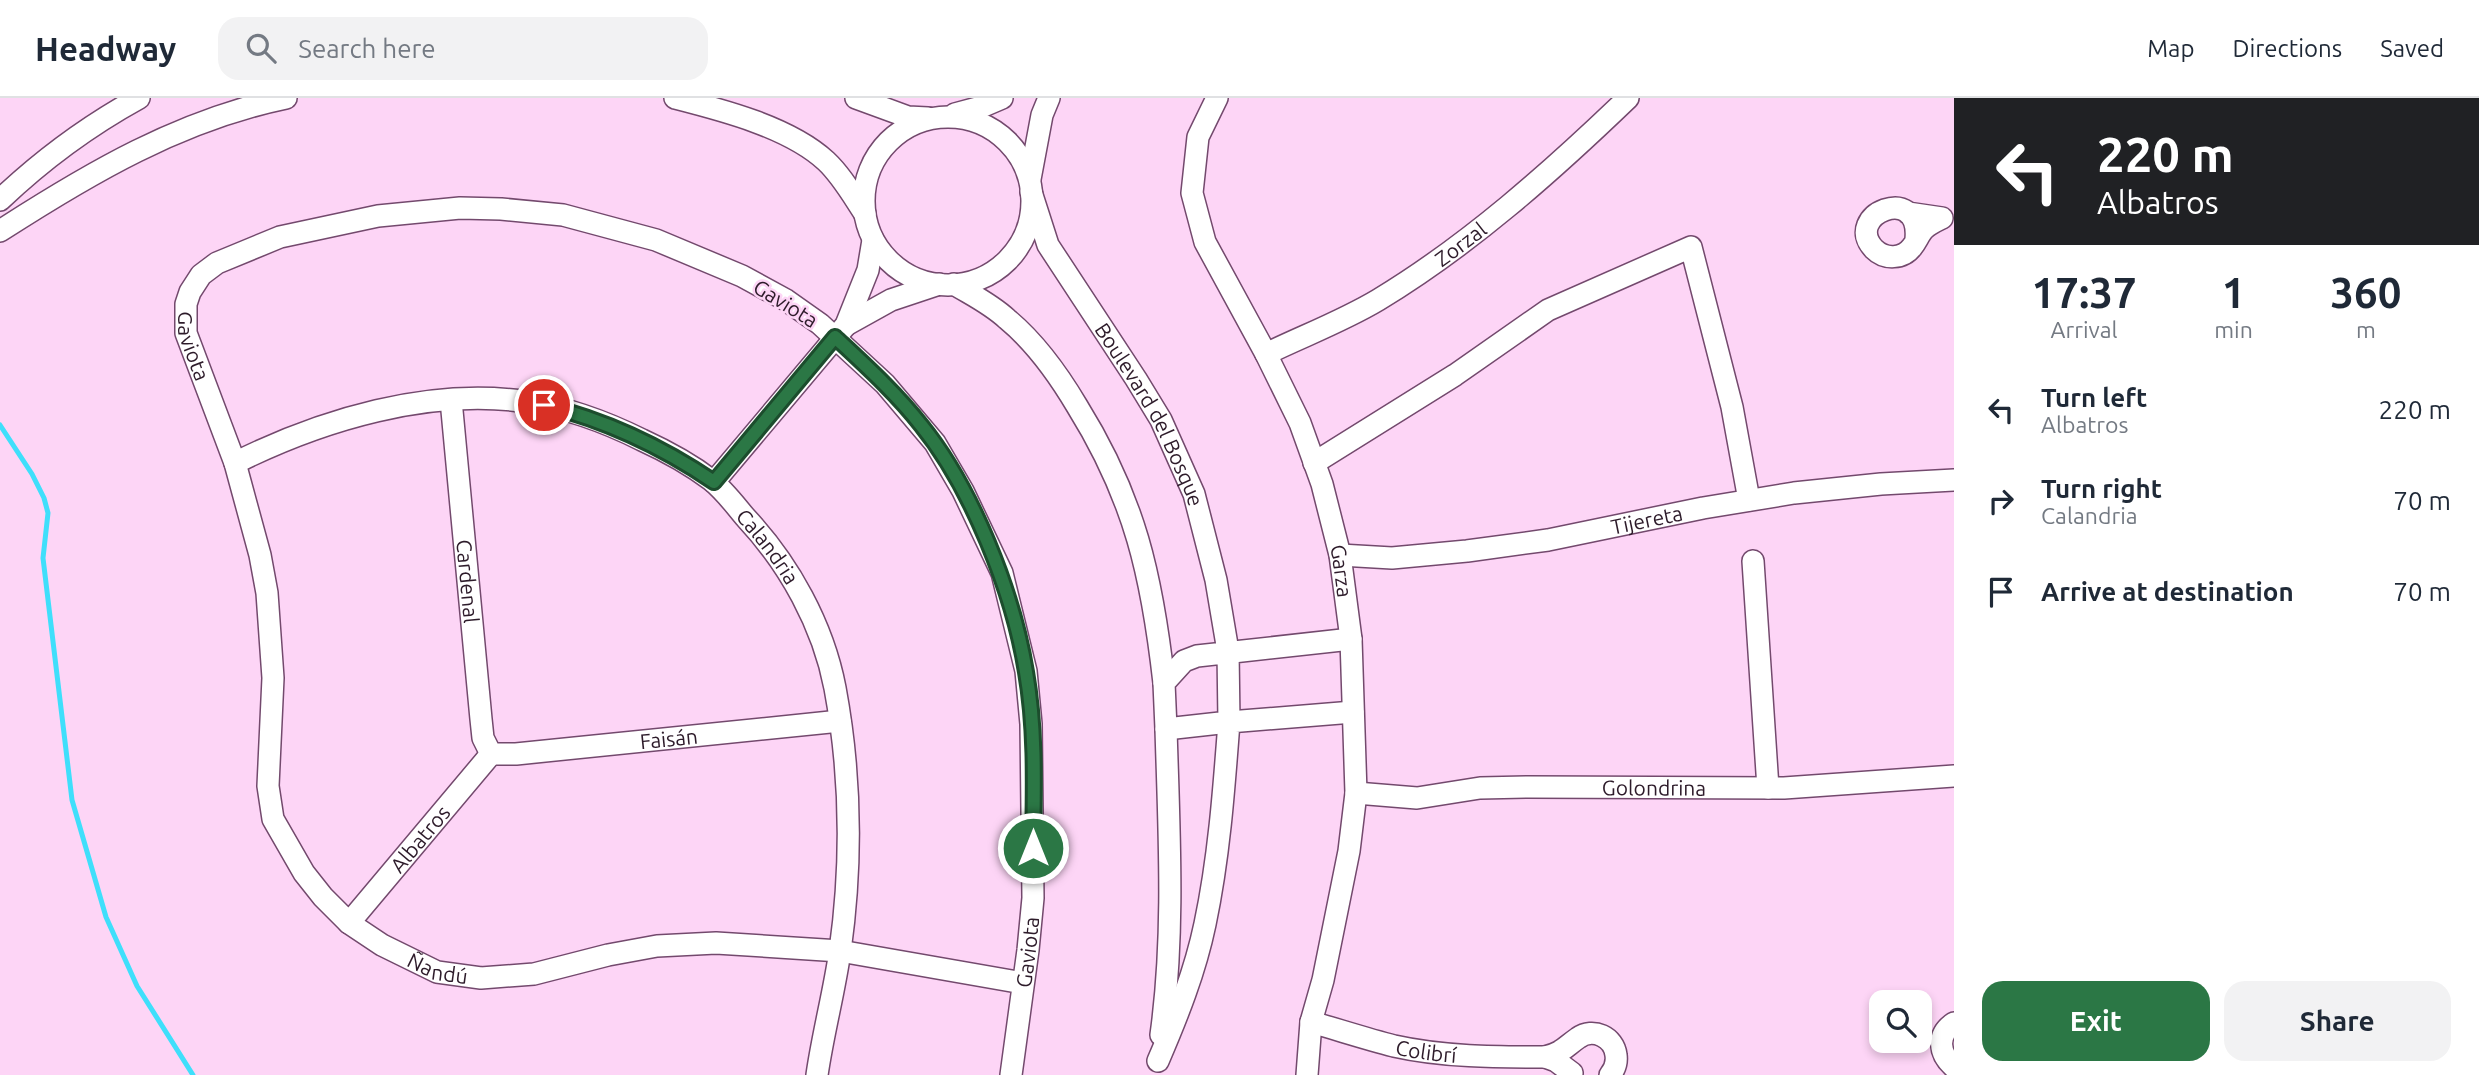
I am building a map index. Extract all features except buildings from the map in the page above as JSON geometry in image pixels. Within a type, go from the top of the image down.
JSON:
[{"type":"street","points":[[0,200],[76,136],[139,98]]},
{"type":"street","points":[[0,231],[79,181],[150,143],[215,118],[286,98]]},
{"type":"street","points":[[675,98],[787,135],[824,160],[837,173],[865,214]]},
{"type":"street","points":[[856,98],[908,117],[969,119],[993,130],[1013,148],[1030,186]]},
{"type":"street","points":[[1002,98],[981,107],[904,129],[883,148],[872,166],[865,186],[865,214],[873,240],[881,252],[901,270],[925,282],[946,284],[988,304],[1025,334],[1067,390],[1105,454],[1133,519],[1158,633],[1164,683],[1170,868],[1169,958],[1157,1068]]},
{"type":"street","points":[[841,331],[891,300],[982,277],[1001,265],[1016,249],[1029,222],[1030,186],[1042,115],[1049,98]]},
{"type":"street","name":"Garza","points":[[1217,98],[1198,137],[1192,193],[1205,242],[1266,354],[1300,424],[1314,463],[1340,555],[1351,639],[1356,793],[1347,862],[1323,980],[1311,1022],[1307,1075]]},
{"type":"street","name":"Zorzal","points":[[1266,354],[1376,301],[1424,269],[1527,190],[1628,98]]},
{"type":"street","name":"Boulevard del Bosque","points":[[1030,186],[1048,245],[1057,262],[1161,420],[1194,494],[1216,580],[1228,652],[1228,722]]},
{"type":"street","name":"Gaviota","points":[[235,463],[186,333],[186,304],[190,292],[201,275],[217,263],[280,237],[332,225],[378,216],[460,208],[563,215],[656,240],[714,263],[841,331],[935,443],[963,491],[1002,573],[1026,671],[1031,724],[1033,898],[1011,1075]]},
{"type":"street","points":[[1899,208],[1914,220],[1916,239],[1912,248],[1904,254],[1885,256],[1877,252],[1871,244],[1868,225],[1881,211],[1899,208]]},
{"type":"street","points":[[1908,213],[1948,216]]},
{"type":"street","points":[[1916,239],[1930,224],[1948,216]]},
{"type":"street","points":[[714,482],[841,331],[868,270],[873,240]]},
{"type":"street","points":[[1314,463],[1455,376],[1548,310],[1691,247],[1732,407],[1749,500]]},
{"type":"street","name":"Calandria","points":[[235,463],[277,442],[346,418],[382,409],[450,400],[517,400],[581,414],[648,443],[714,482],[762,535],[800,593],[824,650],[835,686],[847,790],[848,838],[840,951],[817,1075]]},
{"type":"street","name":"Cardenal","points":[[450,400],[483,738],[494,754]]},
{"type":"street","name":"Ñandú","points":[[235,463],[260,555],[270,613],[273,688],[268,786],[273,819],[304,873],[323,897],[349,923],[382,945],[437,972],[481,978],[534,974],[608,955],[657,946],[716,943],[840,951],[1023,983]]},
{"type":"street","name":"Tijereta","points":[[1340,555],[1392,558],[1467,551],[1567,537],[1749,500],[1841,487],[1954,480]]},
{"type":"street","points":[[1754,561],[1768,788]]},
{"type":"street","points":[[1164,683],[1184,661],[1197,656],[1351,639]]},
{"type":"street","points":[[1166,729],[1353,712]]},
{"type":"street","name":"Faisán","points":[[494,754],[840,721]]},
{"type":"street","points":[[1157,1068],[1183,1003],[1205,925],[1218,841],[1228,722]]},
{"type":"street","name":"Albatros","points":[[349,923],[494,754]]},
{"type":"street","name":"Golondrina","points":[[1356,793],[1417,798],[1480,789],[1528,787],[1768,788],[1835,786],[1954,776]]},
{"type":"street","name":"Colibrí","points":[[1311,1022],[1396,1046],[1428,1051],[1472,1056],[1545,1057]]},
{"type":"street","points":[[1954,1023],[1943,1034],[1941,1043],[1942,1053],[1954,1066]]},
{"type":"street","points":[[1545,1057],[1556,1055],[1577,1038],[1595,1034],[1605,1037],[1616,1052],[1616,1062],[1609,1075]]},
{"type":"street","points":[[1570,1045],[1568,1065],[1573,1074]]},
{"type":"street","points":[[1545,1057],[1556,1061],[1573,1074]]},
{"type":"waterway","points":[[0,425],[32,474],[48,513],[43,558],[72,800],[106,917],[137,986],[193,1075]]},
{"type":"route","points":[[544,405],[581,414],[628,433],[693,467],[714,482],[835,337],[885,384],[935,443],[963,491],[1002,573],[1026,671],[1031,724],[1033,848]]}]
